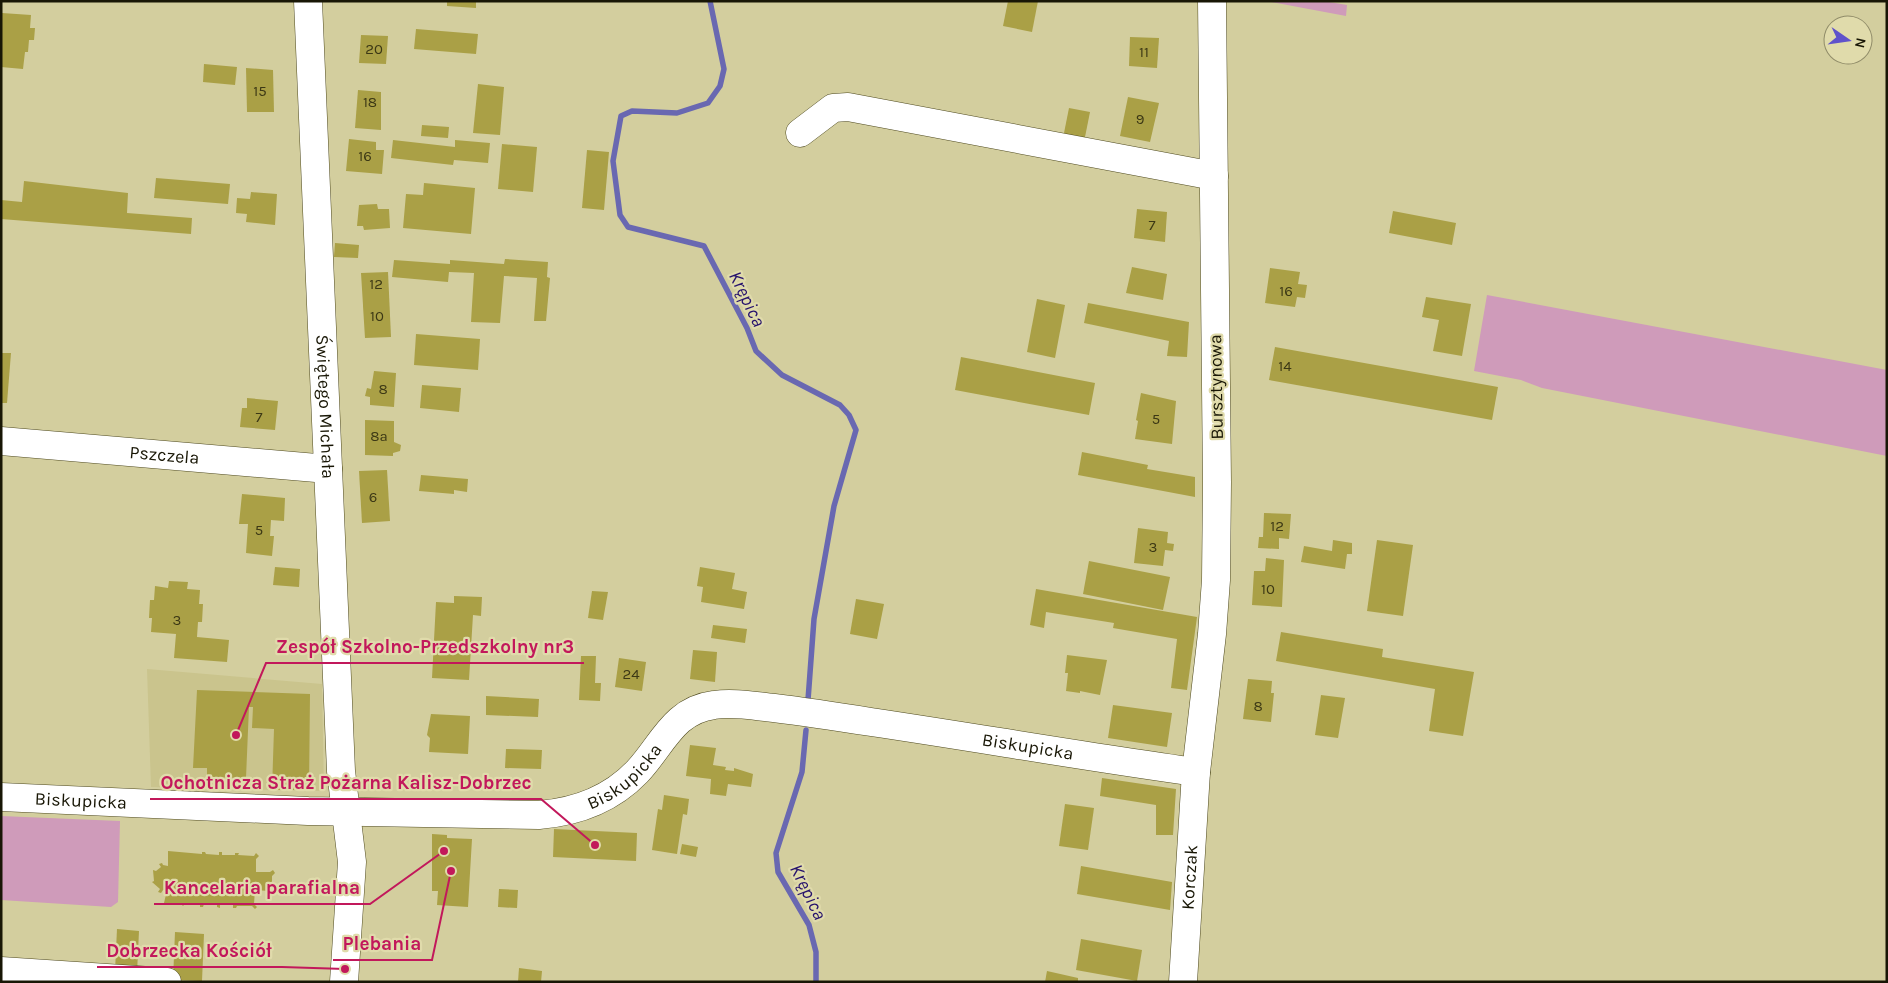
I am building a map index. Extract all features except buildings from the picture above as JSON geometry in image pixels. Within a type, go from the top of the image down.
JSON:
[{"type":"street","name":"Świętego Michała","points":[[308,1],[341,762],[352,862],[344,982]]},
{"type":"street","name":"Bursztynowa","points":[[1196,772],[1212,634],[1216,580],[1217,482],[1212,1]]},
{"type":"street","points":[[800,133],[833,108],[848,107],[1214,176]]},
{"type":"street","name":"Pszczela","points":[[1,441],[328,469]]},
{"type":"street","name":"Biskupicka","points":[[1,797],[346,812],[539,815],[580,808],[619,788],[636,773],[666,733],[684,715],[697,709],[721,704],[810,712],[1196,772]]},
{"type":"street","name":"Korczak","points":[[1183,982],[1196,772]]},
{"type":"street","points":[[1,970],[167,982]]},
{"type":"shaded area","points":[[1266,1],[1323,1],[1347,5],[1346,16]]},
{"type":"shaded area","points":[[1487,295],[1887,370],[1887,456],[1542,388],[1521,380],[1474,371]]},
{"type":"shaded area","points":[[147,669],[322,684],[324,791],[151,787]]},
{"type":"shaded area","points":[[1,816],[120,821],[118,902],[111,907],[1,900]]},
{"type":"waterway","name":"Krępica","points":[[710,1],[724,69],[720,86],[708,103],[677,113],[632,111],[621,116],[613,161],[620,215],[628,227],[704,246],[747,328],[756,351],[782,375],[840,405],[849,415],[856,430],[834,506],[814,619],[808,700]]},
{"type":"waterway","name":"Krępica","points":[[806,730],[802,772],[776,853],[778,872],[809,925],[816,952],[816,982]]},
{"type":"place","name":"Zespół Szkolno-Przedszkolny nr3","points":[[236,735]]},
{"type":"place","name":"Ochotnicza Straż Pożarna Kalisz-Dobrzec","points":[[595,845]]},
{"type":"place","name":"Kancelaria parafialna","points":[[444,851]]},
{"type":"place","name":"Plebania","points":[[451,871]]},
{"type":"place","name":"Dobrzecka Kościół","points":[[345,969]]}]
